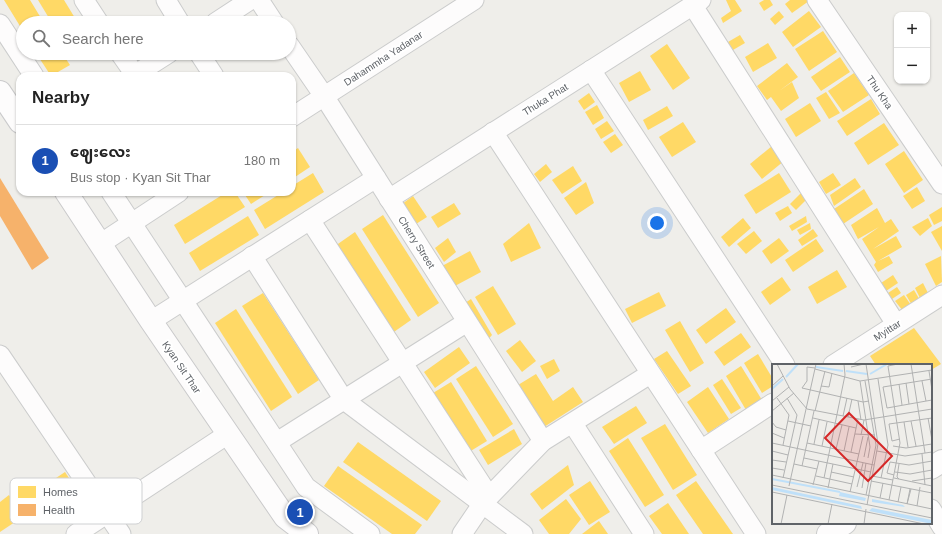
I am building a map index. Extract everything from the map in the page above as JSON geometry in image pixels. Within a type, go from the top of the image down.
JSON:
[{"type":"main road","points":[[2,100],[16,117]]},
{"type":"main road","name":"Kyan Sit Thar","points":[[69,196],[151,321],[285,517],[307,534]]},
{"type":"main road","points":[[932,467],[942,461]]},
{"type":"main road","points":[[828,534],[843,524]]},
{"type":"street","points":[[84,0],[95,16]]},
{"type":"street","points":[[166,0],[176,16]]},
{"type":"street","points":[[226,16],[250,0]]},
{"type":"street","points":[[259,0],[269,16]]},
{"type":"street","name":"Dahammha Yadanar","points":[[296,114],[474,0]]},
{"type":"street","name":"Thu Kha","points":[[817,0],[942,184]]},
{"type":"street","points":[[697,3],[896,324]]},
{"type":"street","name":"Thuka Phat","points":[[389,199],[697,3]]},
{"type":"street","points":[[0,24],[16,48]]},
{"type":"street","name":"Cherry Street","points":[[296,55],[324,96],[543,441]]},
{"type":"street","points":[[24,60],[31,72]]},
{"type":"street","points":[[125,60],[132,72]]},
{"type":"street","points":[[141,72],[159,60]]},
{"type":"street","points":[[204,60],[211,72]]},
{"type":"street","points":[[591,70],[784,364]]},
{"type":"street","points":[[493,132],[756,534]]},
{"type":"street","points":[[151,321],[376,178]]},
{"type":"street","points":[[114,196],[306,487],[370,534]]},
{"type":"street","points":[[100,244],[173,196]]},
{"type":"street","points":[[310,220],[403,363],[486,500]]},
{"type":"street","points":[[252,256],[344,400],[486,500],[523,534]]},
{"type":"street","name":"Myittar","points":[[835,364],[942,295]]},
{"type":"street","points":[[277,442],[467,322]]},
{"type":"street","points":[[0,355],[83,478]]},
{"type":"street","points":[[462,534],[486,500],[543,441],[573,424],[650,374]]},
{"type":"street","points":[[701,450],[772,404]]},
{"type":"street","points":[[573,424],[637,531]]},
{"type":"street","points":[[142,490],[228,434]]},
{"type":"street","points":[[932,511],[942,527]]},
{"type":"street","points":[[76,534],[91,524]]},
{"type":"street","points":[[114,524],[121,534]]},
{"type":"building: Homes","points":[[4,0],[30,0],[40,16],[16,16],[16,20]]},
{"type":"building: Homes","points":[[38,0],[64,0],[74,16],[48,16]]},
{"type":"building: Homes","points":[[726,0],[735,0],[742,11],[723,23],[721,18],[731,11]]},
{"type":"building: Homes","points":[[764,0],[770,0],[773,5],[764,11],[759,3]]},
{"type":"building: Homes","points":[[790,0],[809,1],[792,13],[785,4]]},
{"type":"building: Homes","points":[[779,11],[784,17],[775,25],[770,19]]},
{"type":"building: Homes","points":[[809,11],[821,27],[793,47],[782,32]]},
{"type":"building: Homes","points":[[823,31],[837,52],[809,71],[795,49]]},
{"type":"building: Homes","points":[[740,35],[745,43],[733,50],[728,42]]},
{"type":"building: Homes","points":[[768,43],[777,58],[753,72],[745,57]]},
{"type":"building: Homes","points":[[667,44],[690,78],[673,90],[650,56]]},
{"type":"building: Homes","points":[[840,57],[850,72],[821,91],[811,77]]},
{"type":"building: Homes","points":[[41,60],[67,60],[70,65],[58,72],[48,72]]},
{"type":"building: Homes","points":[[787,63],[798,77],[779,91],[792,82],[799,98],[781,111],[771,97],[767,100],[757,86]]},
{"type":"building: Homes","points":[[640,71],[651,90],[629,102],[619,83]]},
{"type":"building: Homes","points":[[854,73],[869,95],[843,112],[828,91]]},
{"type":"building: Homes","points":[[826,92],[840,113],[829,119],[816,98]]},
{"type":"building: Homes","points":[[589,93],[595,102],[584,110],[578,101]]},
{"type":"building: Homes","points":[[871,99],[880,114],[847,136],[837,121]]},
{"type":"building: Homes","points":[[810,103],[821,121],[796,137],[785,119]]},
{"type":"building: Homes","points":[[597,105],[604,118],[593,125],[585,112]]},
{"type":"building: Homes","points":[[667,106],[673,116],[648,130],[643,120]]},
{"type":"building: Homes","points":[[607,121],[614,131],[601,139],[595,129]]},
{"type":"building: Homes","points":[[683,122],[696,142],[672,157],[659,137]]},
{"type":"building: Homes","points":[[884,123],[899,145],[868,165],[854,143]]},
{"type":"building: Homes","points":[[615,134],[623,145],[611,153],[603,142]]},
{"type":"building: Homes","points":[[772,146],[784,161],[762,179],[750,164]]},
{"type":"building: Homes","points":[[298,148],[310,167],[296,176],[296,149]]},
{"type":"building: Homes","points":[[904,151],[923,180],[904,193],[885,164]]},
{"type":"building: Homes","points":[[546,164],[552,172],[540,182],[534,174]]},
{"type":"building: Homes","points":[[573,166],[582,181],[562,194],[552,180]]},
{"type":"building: Homes","points":[[313,173],[324,192],[265,229],[254,210],[277,196],[296,196],[296,184]]},
{"type":"building: Homes","points":[[779,173],[791,192],[756,214],[744,195]]},
{"type":"building: Homes","points":[[833,173],[841,185],[826,194],[819,182]]},
{"type":"building: Homes","points":[[855,178],[861,187],[834,206],[830,195]]},
{"type":"building: Homes","points":[[586,182],[594,203],[576,215],[564,198]]},
{"type":"building: Homes","points":[[917,187],[925,201],[912,209],[903,196]]},
{"type":"building: Homes","points":[[864,189],[873,204],[843,224],[834,209]]},
{"type":"building: Homes","points":[[801,193],[807,199],[796,210],[790,204]]},
{"type":"building: Homes","points":[[221,196],[238,196],[245,207],[185,244],[174,225]]},
{"type":"building: Homes","points":[[246,196],[264,196],[251,204]]},
{"type":"building: Homes","points":[[413,196],[427,217],[416,224],[402,204]]},
{"type":"building: Homes","points":[[454,203],[461,214],[438,228],[431,217]]},
{"type":"building: Homes","points":[[788,206],[792,213],[780,221],[775,213]]},
{"type":"building: Homes","points":[[942,207],[942,221],[934,225],[929,215]]},
{"type":"building: Homes","points":[[877,208],[885,223],[891,219],[899,231],[873,249],[896,236],[902,247],[878,261],[889,256],[893,263],[878,272],[874,265],[876,262],[862,239],[879,227],[858,239],[851,225]]},
{"type":"building: Homes","points":[[383,215],[439,303],[418,317],[362,229]]},
{"type":"building: Homes","points":[[248,216],[259,235],[200,271],[189,253]]},
{"type":"building: Homes","points":[[806,216],[807,222],[792,231],[789,226]]},
{"type":"building: Homes","points":[[743,218],[751,228],[729,247],[721,237]]},
{"type":"building: Homes","points":[[928,218],[932,226],[920,236],[912,227]]},
{"type":"building: Homes","points":[[529,223],[541,248],[511,262],[503,244]]},
{"type":"building: Homes","points":[[810,223],[811,229],[800,235],[797,230]]},
{"type":"building: Homes","points":[[942,226],[942,251],[931,232]]},
{"type":"building: Homes","points":[[813,229],[818,236],[802,246],[798,240]]},
{"type":"building: Homes","points":[[754,231],[762,241],[746,254],[737,244]]},
{"type":"building: Homes","points":[[355,232],[411,320],[391,334],[335,246]]},
{"type":"building: Homes","points":[[448,238],[456,252],[444,262],[435,248]]},
{"type":"building: Homes","points":[[779,238],[789,251],[771,264],[762,251]]},
{"type":"building: Homes","points":[[816,239],[824,251],[793,272],[785,260]]},
{"type":"building: Homes","points":[[470,251],[481,272],[453,287],[442,266]]},
{"type":"building: Homes","points":[[941,256],[942,282],[936,286],[925,264]]},
{"type":"building: Homes","points":[[837,270],[847,287],[817,304],[808,287]]},
{"type":"building: Homes","points":[[893,275],[898,283],[883,293],[878,285]]},
{"type":"building: Homes","points":[[782,277],[791,290],[770,305],[761,292]]},
{"type":"building: Homes","points":[[923,283],[928,293],[920,298],[915,288]]},
{"type":"building: Homes","points":[[493,286],[516,324],[498,335],[475,297]]},
{"type":"building: Homes","points":[[897,287],[901,293],[892,299],[888,293]]},
{"type":"building: Homes","points":[[914,290],[921,302],[913,307],[906,295]]},
{"type":"building: Homes","points":[[659,292],[666,306],[632,323],[625,309]]},
{"type":"building: Homes","points":[[263,293],[319,380],[298,394],[242,306]]},
{"type":"building: Homes","points":[[904,295],[911,305],[903,311],[895,301]]},
{"type":"building: Homes","points":[[471,299],[492,335],[485,343],[462,305]]},
{"type":"building: Homes","points":[[726,308],[736,322],[706,344],[696,330]]},
{"type":"building: Homes","points":[[236,309],[292,397],[271,411],[215,323]]},
{"type":"building: Homes","points":[[680,321],[704,363],[690,372],[665,330]]},
{"type":"building: Homes","points":[[914,328],[941,364],[932,369],[932,364],[875,364],[870,356]]},
{"type":"building: Homes","points":[[741,333],[751,347],[724,366],[714,352]]},
{"type":"building: Homes","points":[[520,340],[536,361],[522,372],[506,351]]},
{"type":"building: Homes","points":[[459,347],[470,363],[435,388],[424,372]]},
{"type":"building: Homes","points":[[667,351],[691,386],[678,394],[654,359]]},
{"type":"building: Homes","points":[[758,354],[772,377],[772,387],[762,393],[744,363]]},
{"type":"building: Homes","points":[[554,359],[560,371],[547,379],[540,366]]},
{"type":"building: Homes","points":[[476,366],[513,424],[493,437],[456,379]]},
{"type":"building: Homes","points":[[741,366],[762,400],[746,410],[726,376]]},
{"type":"building: Homes","points":[[536,374],[553,401],[573,387],[583,402],[544,427],[518,385]]},
{"type":"building: Homes","points":[[722,379],[741,408],[731,414],[713,385]]},
{"type":"building: Homes","points":[[451,382],[487,441],[469,452],[433,393]]},
{"type":"building: Homes","points":[[708,387],[729,419],[708,433],[687,402]]},
{"type":"building: Homes","points":[[636,406],[647,423],[614,444],[602,427]]},
{"type":"building: Homes","points":[[665,424],[697,475],[673,490],[641,438]]},
{"type":"building: Homes","points":[[514,429],[522,444],[488,465],[479,450]]},
{"type":"building: Homes","points":[[628,438],[664,495],[645,507],[609,451]]},
{"type":"building: Homes","points":[[358,442],[441,501],[427,521],[343,462]]},
{"type":"building: Homes","points":[[568,465],[574,485],[542,510],[530,494]]},
{"type":"building: Homes","points":[[338,466],[422,525],[415,534],[392,534],[324,486]]},
{"type":"building: Homes","points":[[65,472],[69,478],[56,478]]},
{"type":"building: Homes","points":[[590,481],[610,512],[589,525],[569,495]]},
{"type":"building: Homes","points":[[696,481],[733,534],[703,534],[676,495]]},
{"type":"building: Homes","points":[[9,495],[10,496],[10,524],[12,524],[0,532],[0,502]]},
{"type":"building: Homes","points":[[566,499],[581,519],[569,534],[549,534],[539,520]]},
{"type":"building: Homes","points":[[668,503],[689,534],[662,534],[649,516]]},
{"type":"building: Homes","points":[[599,521],[608,534],[582,534]]},
{"type":"building: Health","points":[[0,178],[49,258],[32,270],[0,216]]},
{"type":"place","name":"ဈေးလေး","points":[[300,512]]}]
